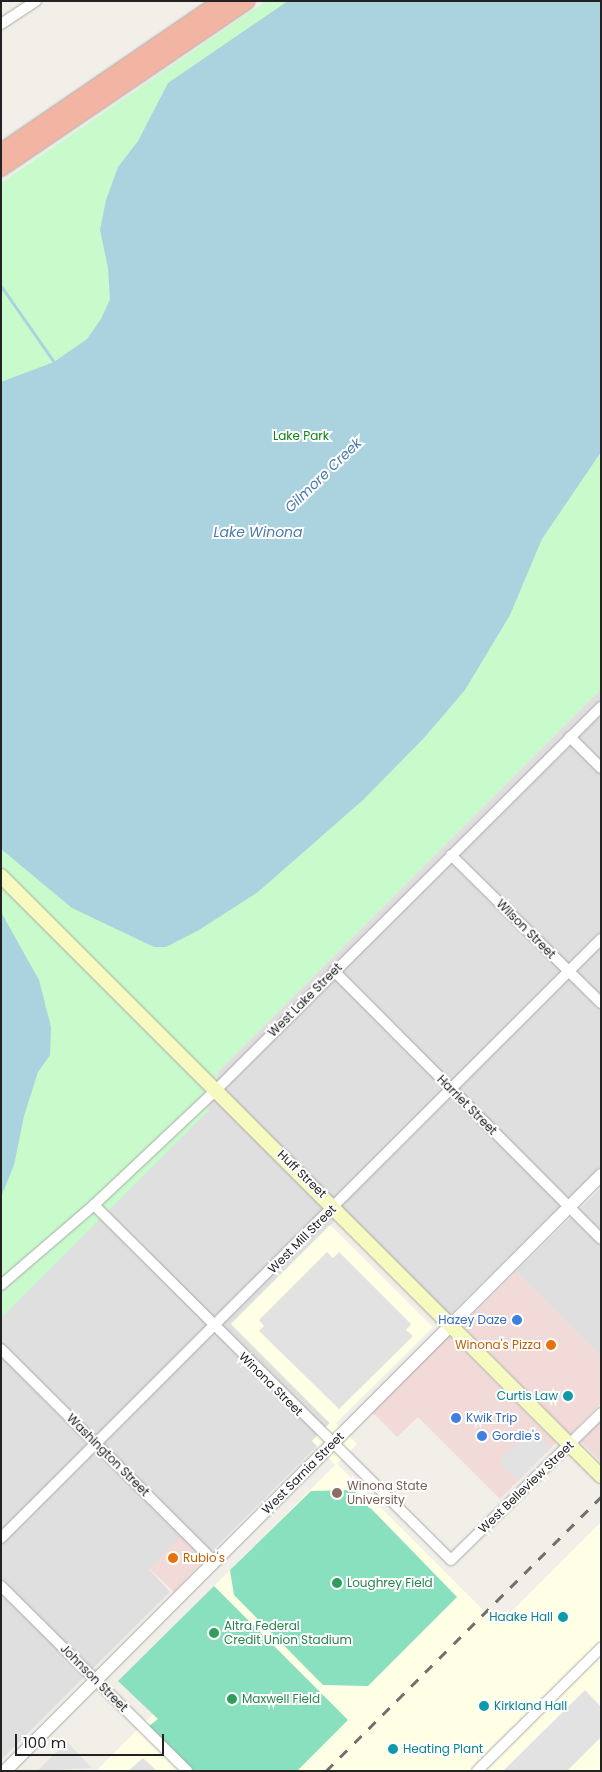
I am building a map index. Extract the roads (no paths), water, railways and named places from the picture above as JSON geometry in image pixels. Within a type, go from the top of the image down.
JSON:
[{"type":"highway","points":[[1,152],[222,1]]},
{"type":"highway","points":[[1,168],[247,1]]},
{"type":"main road","name":"Huff Street","points":[[1,876],[335,1206],[601,1476]]},
{"type":"street","points":[[1,24],[36,1]]},
{"type":"street","name":"West Lake Street","points":[[1,1285],[94,1205],[216,1090],[601,707]]},
{"type":"street","points":[[570,737],[601,768]]},
{"type":"street","name":"Wilson Street","points":[[451,855],[601,1003]]},
{"type":"street","name":"West Mill Street","points":[[1,1538],[215,1327],[601,939]]},
{"type":"street","name":"Harriet Street","points":[[334,971],[601,1239]]},
{"type":"street","name":"West Sarnia Street","points":[[5,1771],[601,1175]]},
{"type":"street","name":"Winona Street","points":[[94,1205],[332,1444],[451,1560]]},
{"type":"street","name":"Washington Street","points":[[1,1349],[214,1561]]},
{"type":"street","name":"West Belleview Street","points":[[451,1560],[601,1413]]},
{"type":"street","name":"Johnson Street","points":[[1,1586],[187,1771]]},
{"type":"street","points":[[477,1771],[601,1648]]},
{"type":"water","name":"Lake Winona","points":[[288,1],[601,1],[601,452],[542,539],[510,615],[465,690],[424,738],[363,800],[258,892],[199,930],[166,947],[154,947],[72,908],[1,849],[1,382],[54,362],[87,339],[101,319],[110,299],[108,268],[100,230],[106,200],[118,167],[138,141],[168,83]]},
{"type":"water","points":[[1,912],[39,980],[51,1027],[50,1055],[38,1072],[24,1116],[14,1165],[1,1197]]},
{"type":"waterway","points":[[1,286],[54,362]]},
{"type":"railway","points":[[326,1771],[601,1497]]},
{"type":"place","name":"Hazey Daze","points":[[517,1320]]},
{"type":"place","name":"Winona's Pizza","points":[[551,1345]]},
{"type":"place","name":"Curtis Law","points":[[568,1396]]},
{"type":"place","name":"Kwik Trip","points":[[456,1418]]},
{"type":"place","name":"Gordie's","points":[[482,1436]]},
{"type":"place","name":"Winona State University","points":[[337,1493]]},
{"type":"place","name":"Rubio's","points":[[173,1558]]},
{"type":"place","name":"Loughrey Field","points":[[337,1583]]},
{"type":"place","name":"Haake Hall","points":[[563,1617]]},
{"type":"place","name":"Altra Federal Credit Union Stadium","points":[[214,1633]]},
{"type":"place","name":"Maxwell Field","points":[[232,1699]]},
{"type":"place","name":"Kirkland Hall","points":[[484,1706]]},
{"type":"place","name":"Heating Plant","points":[[393,1749]]},
{"type":"park label","name":"Lake Park","points":[[301,436]]},
{"type":"water label","name":"Gilmore Creek","points":[[323,475]]}]
